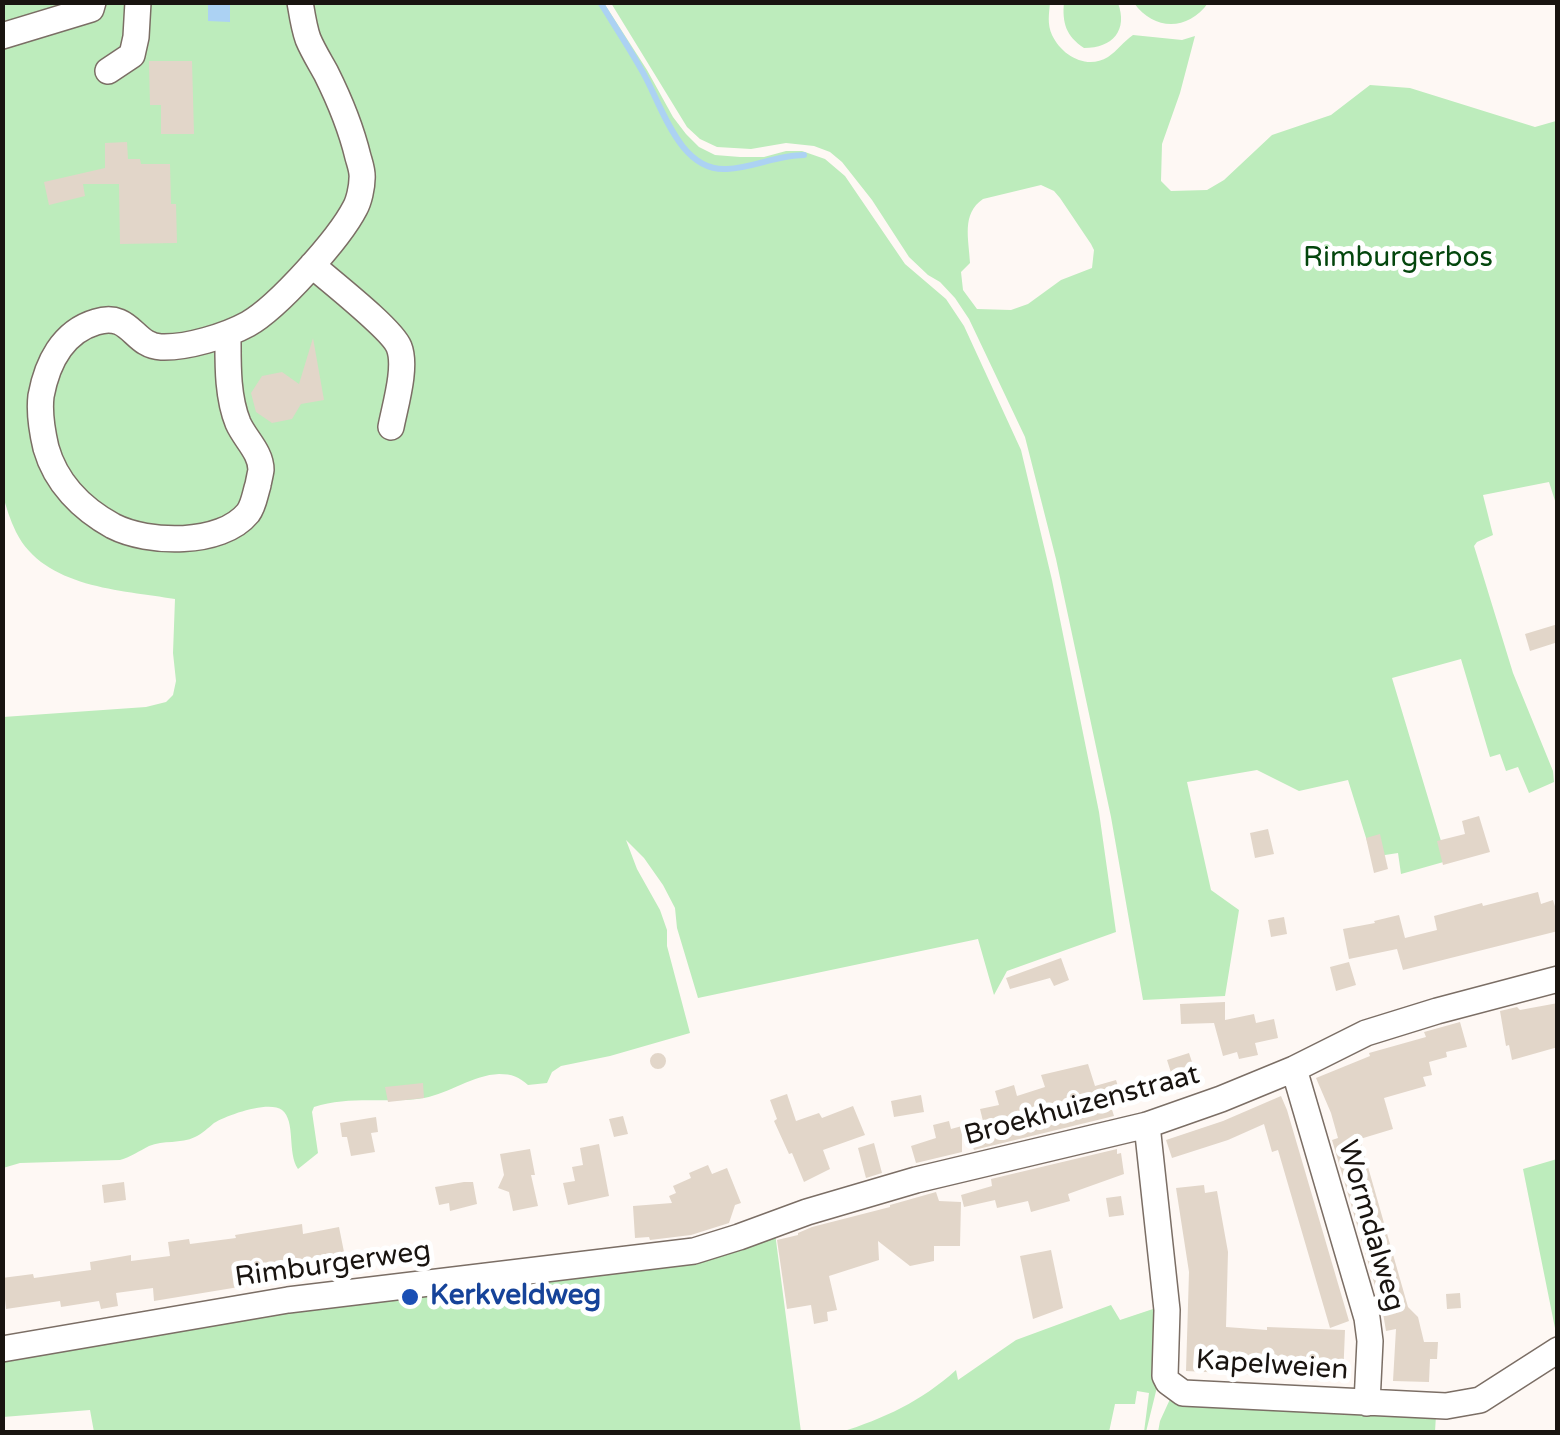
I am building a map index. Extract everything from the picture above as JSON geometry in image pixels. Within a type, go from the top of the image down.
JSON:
[{"type":"street","points":[[2,36],[91,9],[93,2]]},
{"type":"street","points":[[108,70],[132,55],[138,2]]},
{"type":"street","points":[[228,334],[234,410],[261,470],[250,511],[235,525],[204,536],[170,539],[142,536],[89,511],[68,490],[50,463],[42,433],[40,403],[45,374],[54,354],[81,327],[100,320],[114,319],[130,326],[154,347],[171,348],[228,334],[272,307],[312,265],[356,207],[363,176],[354,138],[308,38],[300,2]]},
{"type":"street","points":[[312,265],[386,330],[399,348],[401,370],[391,427]]},
{"type":"street","name":"Broekhuizenstraat","points":[[673,1254],[916,1180],[1147,1125],[1221,1100],[1366,1034],[1558,978]]},
{"type":"street","name":"Wormdalweg","points":[[1294,1068],[1367,1318],[1367,1402]]},
{"type":"street","name":"Kapelweien","points":[[1147,1125],[1167,1310],[1164,1371],[1168,1382],[1183,1392],[1468,1404],[1499,1390],[1558,1350]]},
{"type":"street","name":"Rimburgerweg","points":[[2,1349],[288,1300],[673,1254]]},
{"type":"green space","points":[[1064,2],[1118,3],[1121,21],[1116,36],[1103,45],[1084,48],[1066,28]]},
{"type":"green space","points":[[3,3],[604,3],[673,117],[699,147],[715,155],[764,157],[802,151],[825,159],[845,176],[905,264],[946,299],[964,326],[1021,450],[1099,812],[1116,932],[1007,971],[994,995],[978,939],[698,998],[677,928],[675,908],[644,858],[626,840],[667,930],[667,946],[690,1033],[561,1066],[552,1072],[547,1083],[528,1085],[515,1076],[499,1074],[424,1098],[341,1101],[314,1107],[318,1153],[298,1169],[286,1115],[276,1107],[238,1113],[195,1137],[154,1144],[120,1160],[20,1163],[3,1168],[3,717],[146,707],[166,702],[173,695],[176,681],[175,599],[108,589],[45,565],[16,532],[3,495]]},
{"type":"green space","name":"Rimburgerbos","points":[[611,3],[1050,3],[1049,27],[1056,43],[1076,59],[1092,62],[1108,57],[1133,35],[1182,40],[1195,36],[1162,144],[1161,181],[1171,191],[1207,190],[1224,180],[1272,135],[1331,115],[1370,85],[1410,88],[1535,127],[1557,118],[1557,507],[1549,482],[1483,495],[1493,535],[1474,546],[1513,673],[1554,782],[1529,793],[1518,767],[1506,771],[1500,754],[1490,757],[1461,659],[1392,678],[1447,861],[1401,874],[1398,853],[1372,857],[1348,780],[1299,791],[1257,770],[1187,782],[1211,890],[1239,910],[1225,996],[1143,1000],[1111,817],[1056,559],[1025,437],[969,319],[940,282],[909,257],[872,200],[830,152],[786,143],[751,149],[717,147],[687,127]],"holes":[[[1041,185],[1054,191],[1094,250],[1092,268],[1061,280],[1028,304],[1011,310],[977,309],[963,290],[961,272],[970,263],[968,228],[976,205],[983,199]]]},
{"type":"green space","points":[[1134,3],[1208,3],[1191,19],[1171,24],[1151,19]]},
{"type":"green space","points":[[1558,1159],[1557,1338],[1523,1169]]},
{"type":"green space","points":[[775,1233],[801,1432],[94,1432],[90,1410],[3,1417],[3,1357]]},
{"type":"green space","points":[[1111,1305],[1120,1320],[1159,1307],[1159,1379],[1146,1432],[1149,1393],[1137,1391],[1135,1404],[1115,1404],[1109,1432],[841,1432],[902,1408],[956,1370],[958,1380],[1016,1340]]},
{"type":"green space","points":[[1171,1397],[1436,1415],[1435,1432],[1158,1432]]},
{"type":"water","points":[[208,3],[230,3],[230,22],[208,21]]},
{"type":"building","points":[[149,61],[192,61],[194,134],[161,134],[161,105],[150,105]]},
{"type":"building","points":[[127,142],[128,159],[140,159],[141,164],[170,164],[177,243],[120,244],[119,184],[83,184],[85,196],[49,205],[44,182],[105,168],[105,143]]},
{"type":"building","points":[[313,338],[324,400],[301,404],[292,419],[272,423],[256,412],[251,393],[262,376],[282,372],[299,384]]},
{"type":"building","points":[[1558,624],[1558,642],[1530,651],[1525,634]]},
{"type":"building","points":[[1479,816],[1490,852],[1443,865],[1437,841],[1465,834],[1462,821]]},
{"type":"building","points":[[1268,829],[1274,854],[1255,858],[1250,833]]},
{"type":"building","points":[[1380,834],[1388,869],[1374,873],[1366,838]]},
{"type":"building","points":[[1538,892],[1541,904],[1553,900],[1558,931],[1403,970],[1397,949],[1349,959],[1343,929],[1399,915],[1405,938],[1437,930],[1434,916]]},
{"type":"building","points":[[1284,917],[1287,934],[1271,937],[1268,920]]},
{"type":"building","points":[[1061,958],[1069,980],[1054,986],[1050,978],[1010,989],[1006,978]]},
{"type":"building","points":[[1349,962],[1356,985],[1336,991],[1330,967]]},
{"type":"building","points":[[1225,1002],[1225,1020],[1254,1014],[1256,1023],[1274,1019],[1278,1038],[1255,1043],[1258,1055],[1239,1059],[1237,1052],[1223,1056],[1214,1023],[1181,1024],[1180,1004]]},
{"type":"building","points":[[1558,1003],[1558,1047],[1512,1060],[1500,1011]]},
{"type":"building","points":[[1460,1022],[1467,1047],[1446,1052],[1447,1057],[1429,1062],[1432,1075],[1423,1077],[1426,1086],[1384,1098],[1393,1129],[1360,1139],[1408,1307],[1418,1317],[1424,1342],[1438,1342],[1437,1359],[1430,1359],[1429,1382],[1393,1381],[1396,1329],[1386,1331],[1332,1140],[1338,1138],[1316,1078],[1370,1056],[1369,1053],[1426,1037],[1424,1032]]},
{"type":"building","points":[[658,1053],[666,1061],[658,1069],[650,1061]]},
{"type":"building","points":[[1189,1053],[1196,1074],[1174,1082],[1167,1060]]},
{"type":"building","points":[[1088,1064],[1095,1086],[1116,1080],[1122,1099],[1110,1103],[1114,1116],[974,1150],[966,1125],[983,1121],[980,1109],[999,1105],[995,1091],[1014,1085],[1017,1096],[1045,1087],[1041,1075]]},
{"type":"building","points":[[423,1083],[424,1098],[388,1102],[385,1087]]},
{"type":"building","points":[[787,1094],[796,1121],[819,1113],[822,1118],[853,1106],[865,1135],[823,1150],[830,1169],[804,1182],[774,1121],[777,1119],[770,1100]]},
{"type":"building","points":[[921,1095],[924,1112],[894,1117],[891,1101]]},
{"type":"building","points":[[1281,1096],[1349,1321],[1330,1328],[1278,1150],[1272,1152],[1264,1124],[1172,1158],[1166,1140]]},
{"type":"building","points":[[623,1116],[628,1134],[614,1137],[609,1119]]},
{"type":"building","points":[[376,1117],[378,1132],[371,1133],[375,1152],[351,1156],[340,1123]]},
{"type":"building","points":[[949,1121],[951,1129],[962,1126],[962,1152],[916,1163],[911,1146],[936,1138],[933,1125]]},
{"type":"building","points":[[874,1143],[882,1173],[866,1178],[858,1148]]},
{"type":"building","points":[[599,1144],[609,1196],[568,1205],[563,1183],[575,1181],[572,1167],[583,1165],[580,1148]]},
{"type":"building","points":[[530,1149],[538,1206],[513,1211],[509,1192],[498,1188],[504,1175],[500,1154]]},
{"type":"building","points":[[1117,1149],[1124,1174],[1068,1194],[1070,1201],[1031,1212],[1028,1201],[997,1208],[995,1200],[964,1207],[961,1195],[992,1186],[991,1179]]},
{"type":"building","points":[[708,1165],[712,1174],[727,1168],[741,1203],[735,1205],[729,1223],[691,1235],[635,1238],[633,1206],[672,1203],[669,1196],[676,1193],[673,1186]]},
{"type":"building","points":[[124,1182],[126,1200],[104,1203],[102,1185]]},
{"type":"building","points":[[473,1182],[477,1204],[450,1211],[449,1203],[439,1205],[435,1187]]},
{"type":"building","points":[[1204,1185],[1205,1193],[1217,1191],[1228,1252],[1226,1327],[1345,1330],[1343,1379],[1186,1371],[1189,1272],[1176,1188]]},
{"type":"building","points":[[936,1192],[939,1201],[961,1202],[960,1246],[934,1246],[934,1261],[910,1266],[878,1241],[879,1260],[829,1276],[837,1310],[827,1312],[828,1321],[814,1324],[811,1305],[787,1309],[777,1240]]},
{"type":"building","points":[[1121,1196],[1124,1215],[1109,1217],[1106,1198]]},
{"type":"building","points":[[302,1224],[303,1234],[339,1227],[347,1267],[287,1280],[285,1265],[250,1268],[251,1281],[245,1282],[245,1286],[154,1301],[153,1288],[116,1293],[118,1306],[101,1309],[99,1301],[61,1307],[60,1301],[6,1309],[2,1299],[2,1278],[91,1270],[90,1262],[131,1255],[131,1261],[170,1256],[168,1242],[189,1239],[190,1244],[236,1238],[235,1235]]},
{"type":"building","points":[[422,1244],[425,1260],[402,1265],[400,1247]]},
{"type":"building","points":[[1051,1250],[1063,1308],[1033,1319],[1020,1256]]},
{"type":"building","points":[[1460,1293],[1461,1308],[1447,1309],[1446,1294]]},
{"type":"waterway","points":[[600,2],[673,132],[696,159],[710,167],[727,169],[804,155]]},
{"type":"place","name":"Kerkveldweg","points":[[410,1297]]}]
